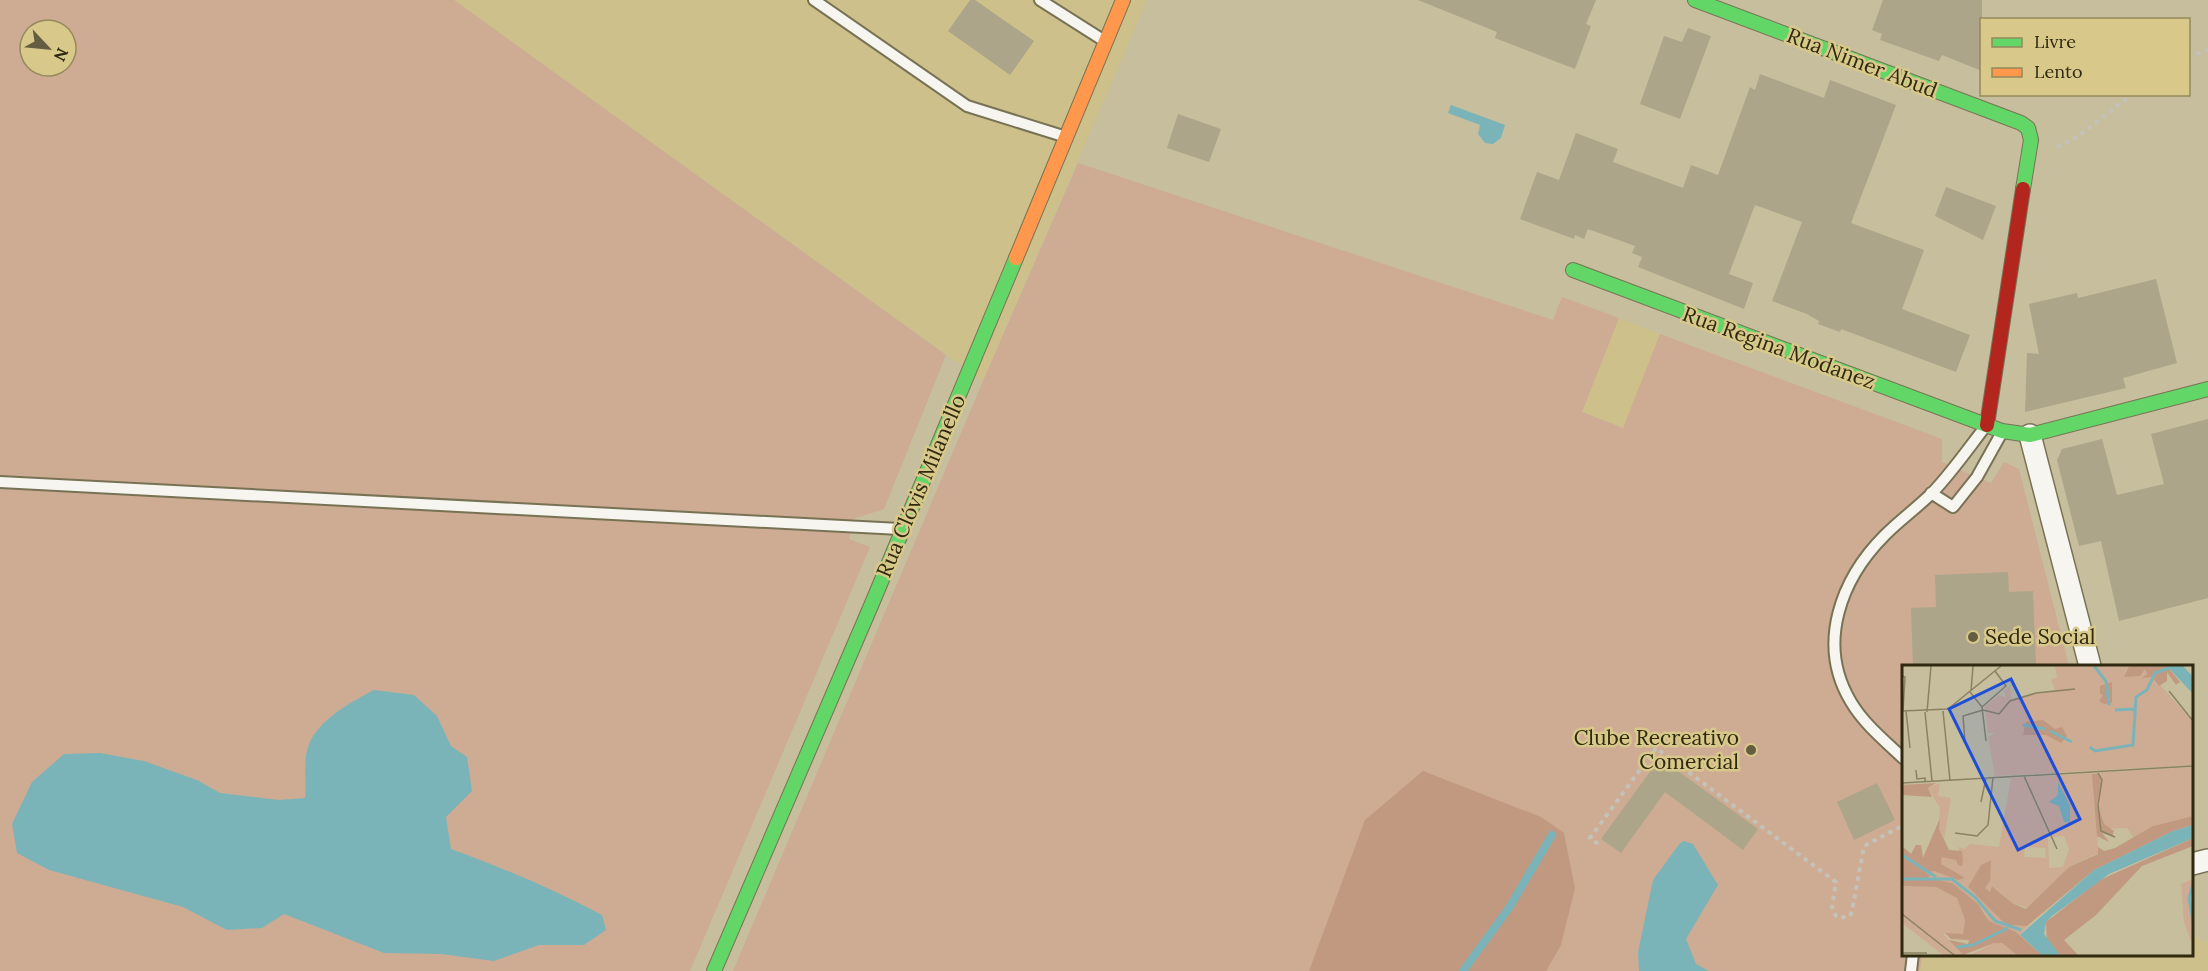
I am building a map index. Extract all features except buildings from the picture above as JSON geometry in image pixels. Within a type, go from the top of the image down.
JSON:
[{"type":"street","name":"Rua Clóvis Milanello","points":[[714,971],[903,529],[1123,0]]},
{"type":"street","name":"Rua Nimer Abud","points":[[1695,0],[2021,123],[2028,128],[2031,136],[2029,154]]},
{"type":"street","points":[[1987,424],[2029,154]]},
{"type":"street","name":"Rua Regina Modanez","points":[[1573,270],[2002,431],[2030,435]]},
{"type":"street","points":[[2090,665],[2030,435],[2208,388]]},
{"type":"street","points":[[2193,864],[2208,860]]},
{"type":"lane","points":[[814,0],[967,106],[1066,137]]},
{"type":"lane","points":[[1040,0],[1106,42]]},
{"type":"lane","points":[[1902,757],[1866,722],[1851,702],[1841,679],[1835,649],[1835,626],[1840,600],[1853,577],[1884,536],[1931,493],[1987,424]]},
{"type":"lane","points":[[1931,493],[1953,507],[1977,477],[2002,431]]},
{"type":"lane","points":[[0,482],[404,501],[851,529],[903,529]]},
{"type":"lane","points":[[1911,971],[1913,956]]},
{"type":"path","points":[[2190,56],[2208,50]]},
{"type":"path","points":[[2029,154],[2046,152],[2077,138],[2130,96]]},
{"type":"path","points":[[1598,844],[1590,838],[1656,748],[1836,882],[1832,907],[1833,912],[1840,918],[1850,916],[1852,911],[1864,846],[1902,826]]},
{"type":"shaded area","points":[[0,0],[454,0],[946,355],[884,509],[853,519],[849,539],[870,547],[690,971],[0,971]]},
{"type":"shaded area","points":[[454,0],[1147,0],[983,381]]},
{"type":"shaded area","points":[[1078,163],[1553,320],[1562,297],[1619,318],[1582,412],[1623,428],[1660,334],[1942,439],[1942,462],[1991,483],[2004,462],[2019,469],[2069,665],[1902,665],[1902,956],[1922,956],[1920,971],[733,971]]},
{"type":"shaded area","points":[[1619,318],[1660,334],[1624,428],[1582,412]]},
{"type":"shaded area","points":[[1423,771],[1541,817],[1564,833],[1575,888],[1561,945],[1546,971],[1309,971],[1365,820]]},
{"type":"shaded area","points":[[2193,936],[2208,943],[2208,971],[1920,971],[1922,956],[2193,956]]},
{"type":"water","points":[[1451,105],[1505,125],[1501,138],[1493,144],[1485,143],[1478,134],[1480,125],[1448,113]]},
{"type":"water","points":[[374,690],[414,695],[437,716],[451,746],[467,757],[472,791],[446,817],[451,849],[528,879],[602,915],[606,930],[584,945],[539,945],[494,961],[441,954],[384,953],[284,914],[262,928],[227,930],[183,907],[49,870],[17,853],[12,824],[32,782],[64,754],[100,753],[144,761],[197,780],[220,793],[279,800],[305,798],[306,759],[312,737],[336,713]]},
{"type":"water","points":[[1684,841],[1693,844],[1718,885],[1686,939],[1696,964],[1709,971],[1639,971],[1638,952],[1653,880],[1680,843]]},
{"type":"waterway","points":[[1463,971],[1509,908],[1552,835]]},
{"type":"traffic: fast","points":[[1695,0],[2021,123],[2028,128],[2031,140],[2023,189]]},
{"type":"traffic: fast","points":[[714,971],[873,601],[1016,258]]},
{"type":"traffic: fast","points":[[1573,270],[2002,431],[2030,435],[2208,389]]},
{"type":"traffic: slow","points":[[1016,258],[1123,0]]},
{"type":"traffic: jam","points":[[1987,425],[2023,189]]},
{"type":"place","name":"Sede Social","points":[[1973,637]]},
{"type":"place","name":"Clube Recreativo Comercial","points":[[1751,750]]}]
